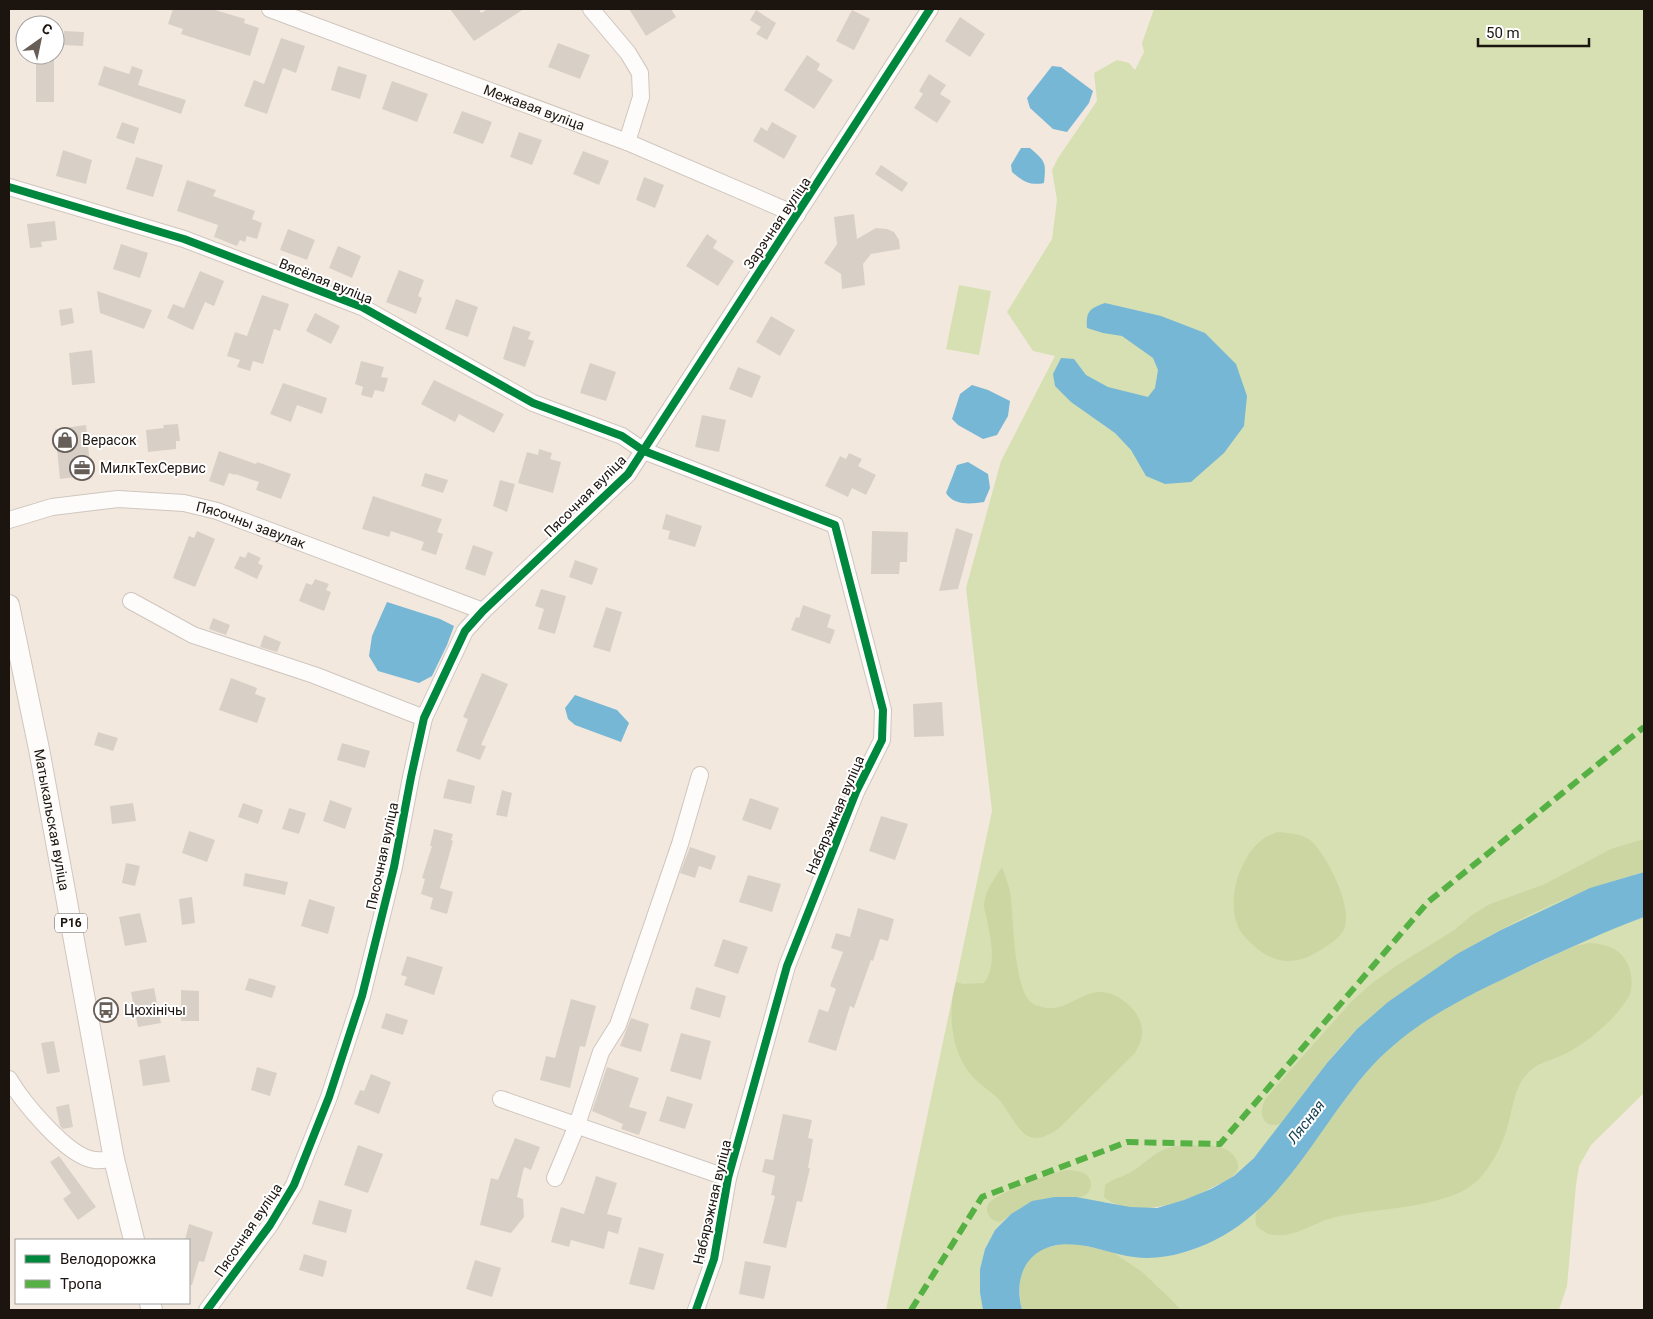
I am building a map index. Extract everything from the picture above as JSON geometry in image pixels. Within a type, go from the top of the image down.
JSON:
[{"type":"main road","name":"Матыкальская вуліца","points":[[9,605],[39,749],[114,1159],[134,1239]]},
{"type":"street","name":"Межавая вуліца","points":[[270,9],[627,142],[797,215]]},
{"type":"street","points":[[592,9],[628,53],[640,73],[641,97],[627,142]]},
{"type":"street","name":"Зарэчная вуліца","points":[[644,450],[930,9]]},
{"type":"street","name":"Вясёлая вуліца","points":[[9,187],[184,239],[362,307],[533,403],[622,436],[644,450]]},
{"type":"street","name":"Пясочная вуліца","points":[[207,1310],[270,1225],[294,1185],[329,1097],[362,996],[394,868],[424,718],[465,631],[483,611],[628,474],[644,450]]},
{"type":"street","name":"Набярэжная вуліца","points":[[644,450],[836,524],[883,710],[882,740],[856,792],[787,966],[728,1178],[714,1258],[696,1310]]},
{"type":"street","name":"Пясочны завулак","points":[[9,520],[52,507],[118,499],[184,502],[216,511],[483,611]]},
{"type":"street","points":[[131,601],[194,635],[314,675],[424,718]]},
{"type":"street","points":[[555,1178],[577,1125],[601,1052],[618,1025],[680,844],[700,775]]},
{"type":"street","points":[[9,1079],[28,1108],[74,1151],[93,1160],[114,1159]]},
{"type":"street","points":[[501,1099],[728,1178]]},
{"type":"green space","points":[[1154,9],[1644,9],[1644,872],[1635,874],[1254,1158],[1234,1176],[1130,1207],[1105,1202],[1011,1214],[995,1230],[985,1249],[980,1269],[980,1293],[983,1310],[886,1310],[992,811],[966,588],[1001,461],[1055,356],[1033,351],[1007,312],[1052,239],[1057,200],[1052,170],[1058,158],[1097,101],[1094,73],[1117,60],[1129,63],[1135,70],[1144,52],[1142,43]]},
{"type":"green space","points":[[959,285],[991,291],[979,355],[946,349]]},
{"type":"green space","points":[[1277,832],[1294,834],[1310,840],[1323,856],[1337,881],[1345,908],[1346,920],[1344,929],[1337,938],[1311,955],[1291,961],[1272,957],[1254,946],[1238,926],[1234,914],[1236,886],[1246,859],[1263,839]]},
{"type":"green space","points":[[1644,839],[1644,872],[1610,882],[1544,908],[1480,941],[1450,960],[1420,980],[1357,1029],[1326,1063],[1280,1124],[1270,1125],[1264,1120],[1262,1107],[1271,1092],[1352,1001],[1371,984],[1396,966],[1453,931],[1472,915],[1490,904],[1543,885],[1611,849]]},
{"type":"green space","points":[[1002,867],[1010,892],[1015,951],[1021,983],[1032,1003],[1050,1008],[1060,1007],[1088,994],[1098,992],[1109,993],[1121,999],[1132,1008],[1140,1020],[1142,1029],[1140,1043],[1135,1053],[1058,1129],[1038,1138],[1030,1137],[1024,1133],[998,1098],[973,1077],[960,1057],[953,1032],[952,1006],[956,982],[963,984],[984,983],[991,969],[992,953],[984,905],[988,889]]},
{"type":"green space","points":[[1644,917],[1644,1093],[1591,1145],[1579,1166],[1567,1286],[1559,1310],[1181,1310],[1149,1279],[1113,1252],[1154,1257],[1173,1255],[1191,1250],[1226,1233],[1259,1208],[1504,979],[1607,930]]},
{"type":"green space","points":[[1590,943],[1608,946],[1618,952],[1626,961],[1631,974],[1632,985],[1629,996],[1617,1013],[1592,1037],[1565,1054],[1539,1065],[1526,1075],[1518,1087],[1501,1144],[1490,1165],[1480,1178],[1467,1188],[1451,1196],[1432,1202],[1349,1214],[1325,1220],[1290,1234],[1269,1234],[1256,1225],[1256,1214],[1263,1203],[1297,1164],[1370,1068],[1398,1040],[1437,1012],[1459,1000],[1575,946]]},
{"type":"green space","points":[[1202,1145],[1227,1150],[1233,1154],[1237,1161],[1237,1170],[1230,1178],[1176,1203],[1145,1208],[1130,1208],[1116,1204],[1104,1197],[1105,1185],[1133,1171],[1163,1150],[1177,1146]]},
{"type":"green space","points":[[1065,1170],[1079,1171],[1087,1175],[1091,1182],[1091,1187],[1087,1194],[1080,1197],[1053,1197],[1037,1201],[1022,1207],[1000,1222],[993,1220],[989,1216],[987,1207],[994,1199],[1025,1184]]},
{"type":"green space","points":[[1062,1244],[1077,1244],[1113,1252],[1142,1272],[1181,1310],[1022,1310],[1020,1285],[1023,1269],[1027,1262],[1039,1250]]},
{"type":"water","points":[[1052,66],[1061,67],[1093,91],[1089,103],[1067,132],[1053,129],[1030,108],[1027,98]]},
{"type":"water","points":[[1021,148],[1030,148],[1044,163],[1044,183],[1035,184],[1027,182],[1012,172],[1011,165]]},
{"type":"water","points":[[1105,303],[1161,316],[1205,333],[1236,364],[1247,396],[1244,426],[1224,453],[1191,482],[1165,484],[1146,476],[1131,450],[1115,433],[1071,402],[1055,386],[1053,374],[1061,358],[1074,359],[1086,375],[1108,387],[1148,397],[1155,388],[1158,370],[1153,358],[1122,336],[1087,328],[1087,318],[1090,311]]},
{"type":"water","points":[[972,385],[988,390],[1010,401],[1008,416],[997,435],[983,439],[958,425],[952,419],[960,394]]},
{"type":"water","points":[[968,462],[988,474],[990,488],[984,502],[958,502],[946,493],[957,465]]},
{"type":"water","points":[[387,602],[440,619],[454,626],[432,676],[419,683],[378,671],[369,656],[372,636]]},
{"type":"water","points":[[575,695],[617,710],[629,723],[621,742],[575,725],[568,719],[565,708]]},
{"type":"water","name":"Лясная","points":[[1644,872],[1644,917],[1572,947],[1466,997],[1426,1021],[1389,1049],[1354,1088],[1282,1184],[1262,1206],[1240,1225],[1206,1244],[1186,1252],[1165,1257],[1134,1257],[1079,1245],[1063,1244],[1050,1247],[1039,1252],[1024,1269],[1020,1281],[1019,1295],[1022,1310],[983,1310],[980,1293],[980,1269],[985,1249],[995,1230],[1011,1214],[1032,1201],[1054,1197],[1076,1197],[1130,1207],[1157,1208],[1211,1189],[1234,1176],[1254,1158],[1327,1063],[1357,1029],[1388,1002],[1457,954],[1501,930],[1590,888]]},
{"type":"building","points":[[173,9],[212,9],[245,19],[244,23],[259,28],[250,56],[181,34],[183,29],[168,24]]},
{"type":"building","points":[[450,9],[479,9],[481,13],[488,9],[524,9],[474,41]]},
{"type":"building","points":[[629,9],[671,9],[676,17],[646,36]]},
{"type":"building","points":[[756,10],[776,23],[767,40],[756,34],[761,27],[750,20]]},
{"type":"building","points":[[852,10],[870,19],[854,50],[836,41]]},
{"type":"building","points":[[960,17],[985,34],[970,57],[945,41]]},
{"type":"building","points":[[65,31],[84,32],[83,46],[65,45]]},
{"type":"building","points":[[281,38],[305,46],[296,73],[283,68],[267,114],[244,106],[254,80],[264,84]]},
{"type":"building","points":[[558,43],[590,55],[580,79],[548,67]]},
{"type":"building","points":[[807,55],[820,64],[817,70],[833,80],[814,109],[784,90]]},
{"type":"building","points":[[36,65],[54,65],[54,102],[36,102]]},
{"type":"building","points":[[104,66],[129,74],[132,66],[143,70],[138,85],[186,100],[181,114],[98,85]]},
{"type":"building","points":[[338,66],[367,75],[360,99],[331,90]]},
{"type":"building","points":[[929,74],[946,85],[940,94],[951,101],[937,123],[914,108],[923,94],[919,91]]},
{"type":"building","points":[[392,81],[428,94],[417,122],[382,109]]},
{"type":"building","points":[[462,111],[492,122],[483,144],[453,133]]},
{"type":"building","points":[[122,122],[139,128],[134,144],[116,138]]},
{"type":"building","points":[[772,122],[797,136],[784,159],[753,141],[761,127],[767,131]]},
{"type":"building","points":[[519,132],[542,140],[532,165],[510,157]]},
{"type":"building","points":[[63,150],[92,160],[86,184],[56,176]]},
{"type":"building","points":[[583,151],[609,161],[599,185],[573,174]]},
{"type":"building","points":[[136,157],[163,165],[153,197],[126,189]]},
{"type":"building","points":[[881,165],[908,183],[902,192],[875,174]]},
{"type":"building","points":[[644,177],[664,185],[655,208],[636,200]]},
{"type":"building","points":[[187,180],[216,190],[213,196],[255,211],[252,219],[262,223],[257,239],[247,236],[245,242],[240,240],[237,246],[214,237],[218,225],[177,211]]},
{"type":"building","points":[[854,214],[857,239],[876,228],[887,229],[894,232],[899,240],[900,249],[871,254],[863,264],[865,285],[842,289],[841,274],[824,263],[837,244],[834,217]]},
{"type":"building","points":[[55,221],[57,240],[41,242],[42,247],[30,248],[27,224]]},
{"type":"building","points":[[288,229],[315,240],[307,260],[280,250]]},
{"type":"building","points":[[707,234],[717,241],[713,248],[734,261],[718,286],[686,266]]},
{"type":"building","points":[[121,244],[148,253],[140,278],[113,269]]},
{"type":"building","points":[[338,246],[361,256],[352,278],[329,268]]},
{"type":"building","points":[[399,270],[424,280],[418,296],[422,298],[416,314],[386,302]]},
{"type":"building","points":[[200,271],[224,281],[214,306],[205,302],[193,330],[167,318],[173,304],[184,308]]},
{"type":"building","points":[[97,291],[152,310],[144,329],[100,313]]},
{"type":"building","points":[[262,295],[289,304],[280,331],[274,329],[263,364],[253,361],[250,371],[237,367],[240,360],[227,356],[235,332],[247,336]]},
{"type":"building","points":[[456,299],[478,307],[468,337],[445,329]]},
{"type":"building","points":[[72,308],[74,323],[61,326],[59,310]]},
{"type":"building","points":[[315,313],[340,326],[331,344],[306,331]]},
{"type":"building","points":[[771,316],[795,330],[780,356],[756,342]]},
{"type":"building","points":[[513,326],[531,332],[528,339],[534,341],[525,367],[503,359]]},
{"type":"building","points":[[92,350],[95,383],[72,385],[69,353]]},
{"type":"building","points":[[361,361],[384,367],[381,377],[388,378],[384,392],[375,390],[372,398],[361,395],[363,387],[355,384]]},
{"type":"building","points":[[590,363],[616,372],[606,401],[580,393]]},
{"type":"building","points":[[738,367],[761,376],[752,398],[729,389]]},
{"type":"building","points":[[434,380],[504,414],[494,433],[459,414],[455,422],[421,404]]},
{"type":"building","points":[[283,383],[327,398],[322,414],[297,405],[291,422],[270,414]]},
{"type":"building","points":[[702,415],[726,420],[719,452],[695,447]]},
{"type":"building","points":[[178,424],[180,441],[176,441],[176,449],[148,452],[146,430],[164,428],[163,425]]},
{"type":"building","points":[[86,425],[91,475],[60,479],[55,429]]},
{"type":"building","points":[[539,449],[552,453],[550,459],[561,462],[553,493],[518,483],[527,452],[538,455]]},
{"type":"building","points":[[219,451],[291,474],[281,499],[256,490],[259,482],[235,474],[229,473],[224,486],[209,481]]},
{"type":"building","points":[[849,453],[862,459],[858,466],[876,475],[866,495],[852,488],[848,497],[825,486],[840,456],[846,459]]},
{"type":"building","points":[[425,473],[448,480],[443,493],[421,486]]},
{"type":"building","points":[[500,480],[515,484],[507,512],[493,506]]},
{"type":"building","points":[[373,496],[442,519],[437,532],[443,534],[436,555],[421,550],[424,542],[391,531],[389,537],[362,529]]},
{"type":"building","points":[[666,514],[702,526],[695,547],[668,539],[670,531],[662,529]]},
{"type":"building","points":[[956,528],[973,534],[958,589],[939,591]]},
{"type":"building","points":[[197,531],[215,539],[195,587],[173,578],[189,536],[194,538]]},
{"type":"building","points":[[872,531],[908,532],[907,562],[900,562],[899,574],[871,574]]},
{"type":"building","points":[[473,545],[493,552],[485,576],[465,569]]},
{"type":"building","points":[[248,552],[261,558],[258,563],[263,566],[257,579],[234,568],[240,556],[245,558]]},
{"type":"building","points":[[575,560],[598,568],[592,585],[569,577]]},
{"type":"building","points":[[315,579],[329,584],[326,590],[331,592],[324,611],[299,601],[306,583],[312,585]]},
{"type":"building","points":[[541,589],[566,596],[555,634],[538,629],[544,609],[535,606]]},
{"type":"building","points":[[803,605],[831,615],[827,627],[835,630],[830,644],[791,630],[796,617],[799,618]]},
{"type":"building","points":[[606,607],[622,612],[610,652],[593,647]]},
{"type":"building","points":[[213,618],[230,625],[226,635],[209,629]]},
{"type":"building","points":[[264,635],[281,642],[277,652],[260,647]]},
{"type":"building","points":[[482,673],[508,684],[481,745],[486,746],[480,760],[456,751],[468,719],[463,717]]},
{"type":"building","points":[[231,678],[257,688],[255,694],[266,698],[257,723],[219,710]]},
{"type":"building","points":[[942,702],[944,736],[914,737],[913,704]]},
{"type":"building","points":[[98,732],[118,738],[113,751],[94,745]]},
{"type":"building","points":[[342,743],[370,751],[365,768],[337,760]]},
{"type":"building","points":[[448,779],[475,786],[471,804],[443,798]]},
{"type":"building","points":[[502,790],[512,793],[507,817],[496,815]]},
{"type":"building","points":[[750,798],[779,808],[771,830],[742,820]]},
{"type":"building","points":[[330,800],[352,808],[345,829],[323,821]]},
{"type":"building","points":[[133,803],[136,821],[112,824],[110,806]]},
{"type":"building","points":[[243,803],[263,810],[258,824],[238,817]]},
{"type":"building","points":[[289,808],[306,813],[299,834],[282,829]]},
{"type":"building","points":[[881,816],[908,824],[895,860],[869,851]]},
{"type":"building","points":[[434,829],[453,834],[451,840],[453,841],[440,888],[453,892],[447,914],[430,909],[433,898],[421,894],[425,879],[422,878],[432,846],[430,846]]},
{"type":"building","points":[[189,831],[215,840],[207,862],[182,853]]},
{"type":"building","points":[[690,847],[716,856],[711,870],[699,866],[695,878],[680,873]]},
{"type":"building","points":[[126,863],[140,866],[135,886],[122,883]]},
{"type":"building","points":[[245,873],[288,882],[285,895],[243,886]]},
{"type":"building","points":[[748,875],[781,884],[772,912],[739,902]]},
{"type":"building","points":[[192,897],[195,923],[182,925],[179,899]]},
{"type":"building","points":[[309,899],[335,907],[328,934],[301,926]]},
{"type":"building","points":[[858,908],[894,919],[888,941],[880,939],[854,1008],[850,1006],[836,1051],[808,1042],[819,1009],[828,1012],[836,989],[830,986],[843,952],[831,948],[836,933],[850,937]]},
{"type":"building","points":[[140,913],[147,942],[125,946],[119,917]]},
{"type":"building","points":[[723,939],[748,947],[738,974],[714,966]]},
{"type":"building","points":[[407,956],[443,967],[434,995],[404,985],[407,977],[401,975]]},
{"type":"building","points":[[249,978],[276,986],[272,998],[245,990]]},
{"type":"building","points":[[696,987],[726,996],[720,1018],[690,1009]]},
{"type":"building","points":[[154,988],[161,1023],[138,1027],[131,992]]},
{"type":"building","points":[[181,990],[199,991],[199,1021],[181,1021]]},
{"type":"building","points":[[571,999],[596,1006],[585,1047],[580,1046],[570,1088],[540,1080],[546,1056],[555,1058]]},
{"type":"building","points":[[386,1013],[408,1020],[403,1035],[381,1028]]},
{"type":"building","points":[[631,1018],[649,1024],[641,1052],[620,1046]]},
{"type":"building","points":[[681,1033],[711,1041],[701,1080],[670,1071]]},
{"type":"building","points":[[54,1041],[60,1072],[47,1074],[41,1043]]},
{"type":"building","points":[[165,1055],[170,1082],[143,1086],[139,1060]]},
{"type":"building","points":[[257,1067],[277,1073],[270,1096],[251,1090]]},
{"type":"building","points":[[607,1067],[639,1078],[629,1107],[647,1112],[639,1135],[621,1129],[623,1124],[592,1111]]},
{"type":"building","points":[[371,1074],[391,1082],[379,1114],[354,1104],[360,1090],[364,1091]]},
{"type":"building","points":[[667,1096],[693,1104],[685,1129],[659,1121]]},
{"type":"building","points":[[69,1104],[73,1127],[63,1129],[60,1126],[56,1107]]},
{"type":"building","points":[[783,1114],[812,1120],[808,1138],[813,1139],[808,1168],[810,1168],[802,1202],[797,1201],[786,1248],[763,1243],[775,1196],[771,1195],[775,1176],[762,1172],[765,1159],[773,1160]]},
{"type":"building","points":[[515,1138],[540,1147],[531,1170],[524,1167],[517,1197],[523,1199],[524,1217],[511,1233],[480,1225],[491,1178],[498,1180]]},
{"type":"building","points":[[358,1145],[383,1154],[368,1193],[344,1185]]},
{"type":"building","points":[[59,1156],[96,1207],[78,1220],[63,1199],[71,1193],[50,1162]]},
{"type":"building","points":[[596,1176],[617,1183],[607,1214],[622,1218],[618,1234],[608,1231],[604,1249],[571,1240],[569,1247],[551,1242],[561,1207],[584,1214]]},
{"type":"building","points":[[319,1200],[352,1210],[346,1233],[312,1224]]},
{"type":"building","points":[[189,1224],[213,1232],[204,1262],[199,1261],[192,1285],[190,1285],[190,1239],[185,1239]]},
{"type":"building","points":[[639,1247],[664,1254],[654,1290],[629,1284]]},
{"type":"building","points":[[304,1254],[327,1261],[323,1277],[299,1270]]},
{"type":"building","points":[[475,1260],[501,1268],[492,1297],[466,1289]]},
{"type":"building","points":[[745,1261],[771,1266],[764,1299],[739,1294]]},
{"type":"marked path","points":[[911,1310],[982,1197],[1127,1142],[1220,1144],[1428,902],[1644,727]]},
{"type":"cycle path","points":[[207,1310],[270,1225],[294,1185],[329,1097],[362,996],[394,867],[424,718],[465,631],[483,611],[628,474],[930,9]]},
{"type":"cycle path","points":[[9,187],[184,239],[362,307],[533,403],[622,436],[644,451],[835,525],[883,710],[882,740],[856,792],[787,966],[728,1178],[714,1259],[696,1310]]},
{"type":"place","name":"Верасок","points":[[65,440]]},
{"type":"place","name":"МилкТехСервис","points":[[82,468]]},
{"type":"place","name":"Цюхінічы","points":[[106,1010]]}]
